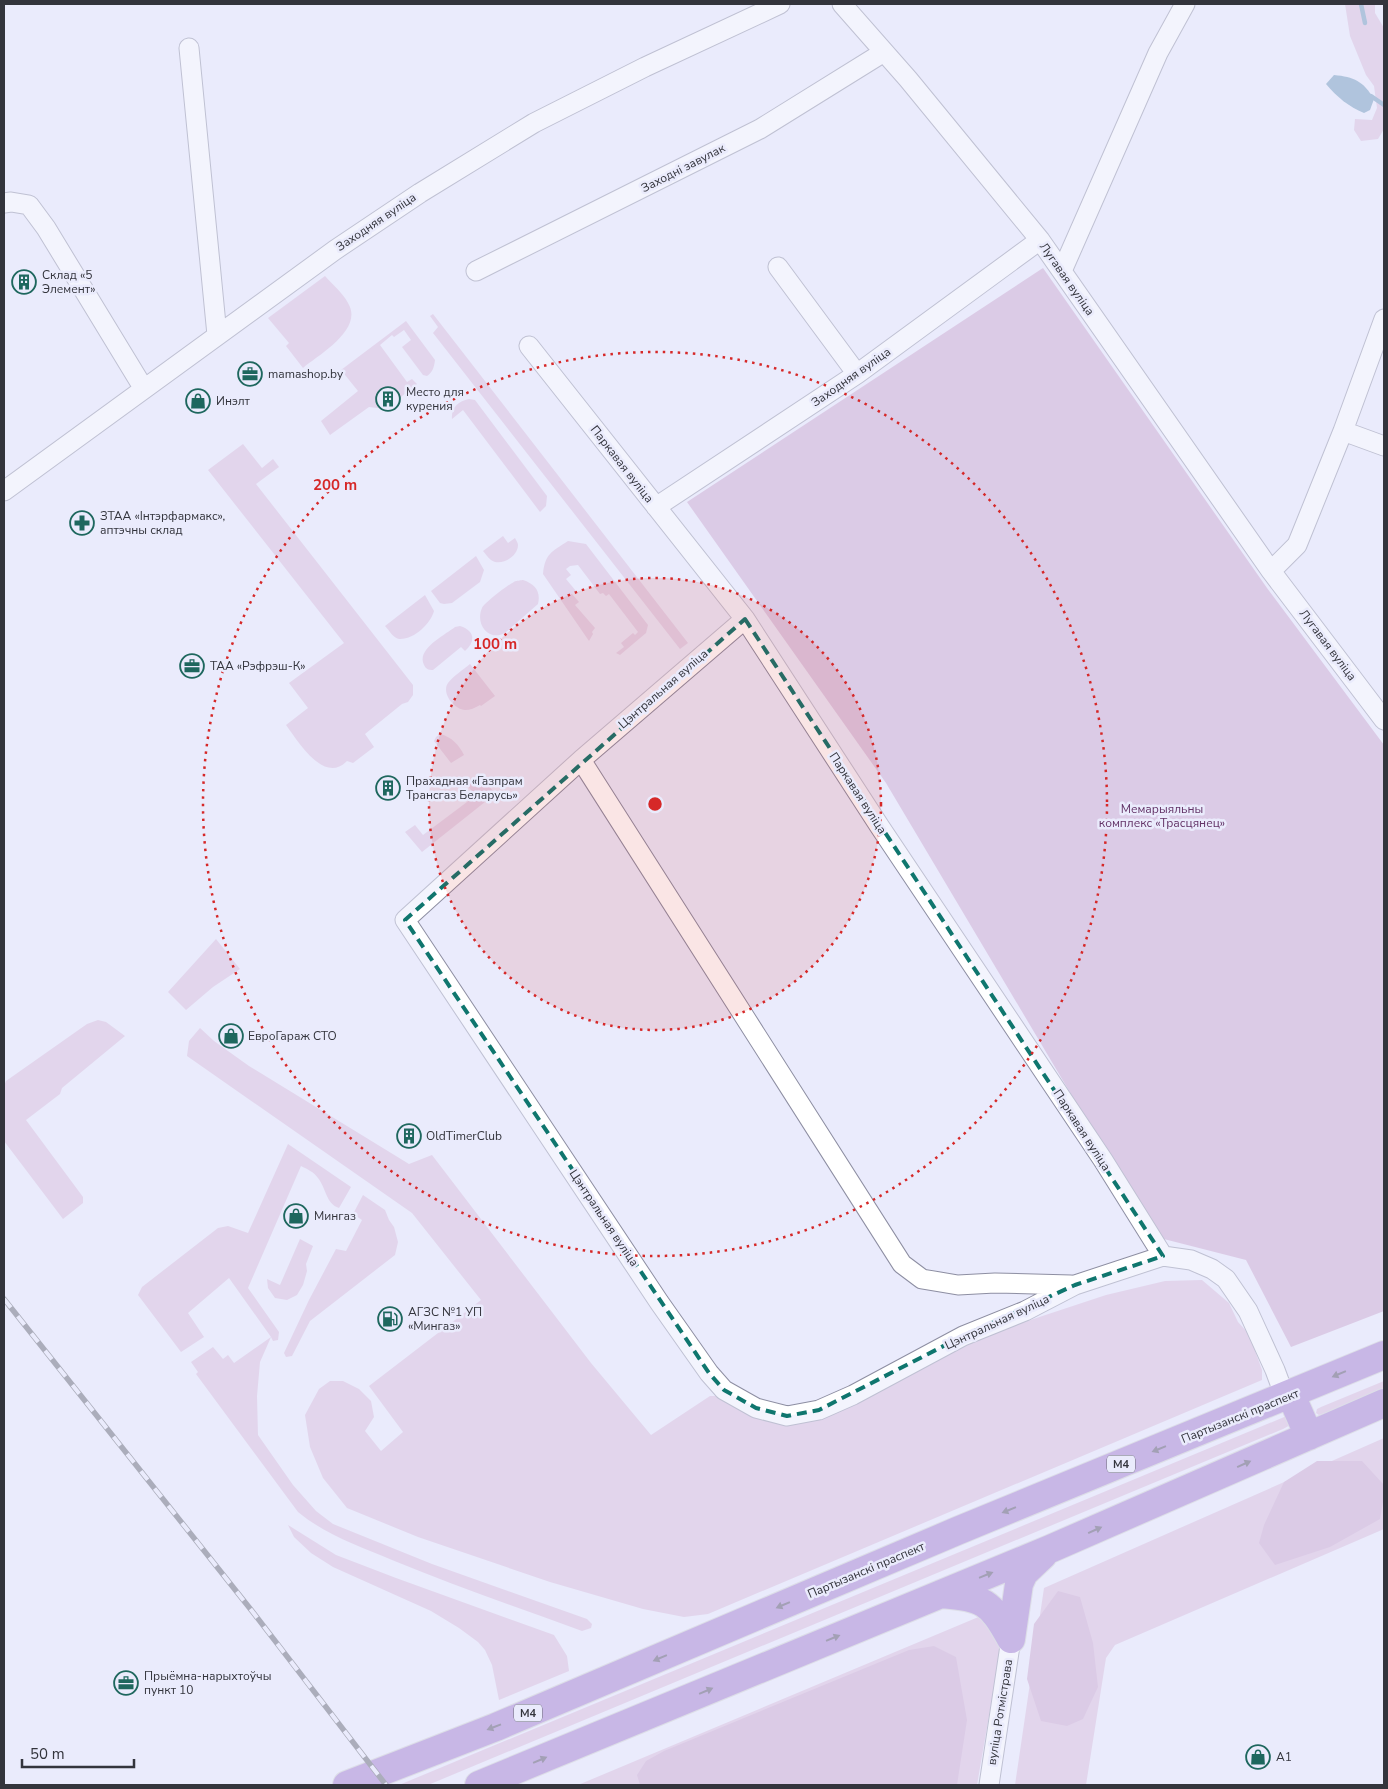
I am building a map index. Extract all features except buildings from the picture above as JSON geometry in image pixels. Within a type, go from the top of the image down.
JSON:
[{"type":"highway","name":"Партызанскі праспект","points":[[347,1785],[505,1723],[957,1531],[1384,1355]]},
{"type":"highway","points":[[1288,1396],[1308,1436]]},
{"type":"highway","points":[[479,1785],[1050,1550],[1384,1403]]},
{"type":"highway","points":[[1011,1639],[1019,1584],[1024,1573],[1050,1550]]},
{"type":"highway","points":[[941,1594],[964,1596],[982,1601],[991,1608],[1011,1639]]},
{"type":"street","name":"Заходняя вуліца","points":[[4,491],[335,250],[420,192],[534,123],[645,67],[780,4]]},
{"type":"street","name":"Лугавая вуліца","points":[[842,4],[1040,240],[1271,571],[1384,720]]},
{"type":"street","points":[[1062,271],[1158,53],[1185,4]]},
{"type":"street","points":[[189,48],[217,335]]},
{"type":"street","name":"Заходні завулак","points":[[476,271],[760,129],[884,52]]},
{"type":"street","points":[[4,203],[11,202],[29,205],[46,228],[144,390]]},
{"type":"street","name":"Заходняя вуліца","points":[[656,506],[857,374],[1040,240]]},
{"type":"street","points":[[778,267],[857,374]]},
{"type":"street","points":[[1271,571],[1297,545],[1343,431],[1384,319]]},
{"type":"street","name":"Паркавая вуліца","points":[[529,346],[745,618],[880,826],[1103,1160],[1163,1256]]},
{"type":"street","points":[[1343,431],[1384,446]]},
{"type":"street","name":"Цэнтральная вуліца","points":[[745,618],[581,760],[405,920],[709,1373],[724,1390],[756,1408],[787,1416],[819,1410],[853,1395],[963,1336],[1024,1310],[1075,1285],[1163,1256]]},
{"type":"street","name":"Цэнтральная вуліца","points":[[581,760],[902,1264],[922,1279],[958,1285],[995,1283],[1075,1285]]},
{"type":"street","points":[[1163,1256],[1191,1260],[1212,1269],[1226,1279],[1248,1311],[1288,1396]]},
{"type":"street","name":"вуліца Ротмістрава","points":[[989,1785],[1011,1639]]},
{"type":"highlighted area","points":[[745,619],[1163,1256],[1075,1285],[963,1336],[819,1410],[787,1416],[756,1408],[724,1390],[709,1373],[405,920]]},
{"type":"shaded area","points":[[1345,4],[1375,4],[1375,13],[1384,28],[1384,129],[1378,139],[1361,141],[1354,130],[1355,119],[1372,120],[1377,108],[1374,86],[1366,75],[1350,36]]},
{"type":"shaded area","points":[[325,276],[346,299],[351,313],[350,322],[338,340],[303,368],[286,346],[289,343],[268,318]]},
{"type":"shaded area","points":[[433,314],[688,643],[680,649],[433,333],[438,327],[430,316]]},
{"type":"shaded area","points":[[406,321],[435,360],[432,371],[427,376],[423,375],[402,347],[411,340],[404,330],[394,337],[392,335],[380,345],[407,382],[412,379],[417,384],[386,409],[369,407],[330,435],[321,421],[358,391],[341,370]]},
{"type":"shaded area","points":[[475,400],[547,496],[546,506],[540,512],[463,410],[452,419],[456,406],[462,401]]},
{"type":"shaded area","points":[[243,444],[262,468],[273,459],[279,467],[256,484],[413,685],[413,695],[408,702],[402,704],[365,734],[374,747],[353,763],[347,761],[338,767],[329,768],[321,764],[312,758],[286,725],[308,708],[289,683],[344,643],[208,470]]},
{"type":"shaded area","points":[[503,536],[508,543],[515,538],[518,544],[517,549],[508,560],[495,562],[483,551]]},
{"type":"shaded area","points":[[568,541],[586,544],[648,625],[646,633],[620,655],[616,653],[624,647],[621,643],[633,633],[635,635],[638,632],[609,594],[606,596],[603,593],[600,594],[578,565],[570,566],[566,569],[571,575],[566,579],[576,591],[572,594],[579,602],[575,605],[595,628],[589,641],[543,574],[545,562],[550,554]]},
{"type":"shaded area","points":[[476,556],[484,570],[480,582],[452,603],[440,603],[431,591]]},
{"type":"shaded area","points":[[523,580],[531,584],[538,592],[538,604],[505,633],[493,635],[488,633],[484,630],[480,620],[482,608],[508,585]]},
{"type":"shaded area","points":[[425,595],[434,611],[426,625],[416,634],[405,639],[399,639],[391,634],[385,626]]},
{"type":"shaded area","points":[[460,626],[471,633],[472,640],[469,647],[465,651],[461,647],[433,670],[426,668],[423,659],[424,653],[428,648],[455,627]]},
{"type":"shaded area","points":[[470,664],[495,696],[481,706],[465,710],[453,704],[447,696],[446,687],[453,678]]},
{"type":"shaded area","points":[[440,734],[455,742],[464,755],[451,763],[434,741]]},
{"type":"shaded area","points":[[481,775],[495,794],[422,852],[405,832],[415,825],[423,835],[475,796],[468,786]]},
{"type":"shaded area","points":[[216,939],[240,969],[213,987],[186,1010],[168,992]]},
{"type":"shaded area","points":[[98,1020],[106,1022],[125,1036],[62,1088],[60,1094],[26,1120],[83,1197],[83,1203],[63,1219],[4,1141],[4,1086],[6,1081],[87,1024]]},
{"type":"shaded area","points":[[200,1028],[214,1041],[249,1066],[409,1164],[432,1155],[591,1363],[651,1435],[710,1396],[720,1396],[773,1422],[964,1342],[1106,1295],[1165,1281],[1202,1280],[1229,1303],[1238,1322],[1249,1334],[1262,1370],[1262,1380],[708,1614],[684,1617],[643,1609],[550,1582],[418,1537],[347,1508],[323,1478],[310,1447],[305,1415],[319,1389],[330,1381],[343,1381],[359,1389],[371,1401],[374,1417],[365,1431],[381,1451],[403,1432],[369,1386],[481,1300],[412,1213],[187,1056],[189,1041]]},
{"type":"shaded area","points":[[288,1144],[351,1187],[339,1208],[331,1203],[316,1176],[301,1166],[248,1288],[279,1332],[278,1340],[273,1341],[229,1278],[188,1313],[204,1337],[181,1352],[138,1295],[142,1287],[218,1228],[228,1226],[248,1233]]},
{"type":"shaded area","points":[[363,1195],[385,1210],[394,1227],[398,1242],[395,1255],[310,1321],[292,1356],[286,1357],[284,1353],[336,1249],[346,1251],[362,1220],[353,1214]]},
{"type":"shaded area","points":[[300,1239],[313,1246],[306,1264],[307,1271],[303,1285],[297,1295],[287,1300],[275,1298],[268,1288],[267,1279],[280,1285]]},
{"type":"shaded area","points":[[271,1337],[260,1362],[257,1396],[258,1435],[293,1485],[316,1511],[333,1524],[432,1564],[587,1619],[592,1624],[591,1628],[582,1631],[416,1570],[343,1539],[320,1527],[298,1512],[196,1374],[198,1372],[191,1362],[213,1347],[223,1359],[228,1355],[234,1363]]},
{"type":"shaded area","points":[[1384,1381],[1384,1388],[1325,1413],[1319,1415],[1316,1413],[1317,1409],[1321,1407]]},
{"type":"shaded area","points":[[1289,1415],[1292,1424],[1283,1429],[428,1785],[399,1785]]},
{"type":"shaded area","points":[[1384,1438],[1384,1529],[1115,1645],[1106,1658],[1086,1785],[1015,1785],[1044,1588]]},
{"type":"shaded area","points":[[288,1525],[336,1555],[554,1635],[567,1656],[569,1671],[499,1700],[492,1665],[485,1650],[478,1642],[431,1611],[333,1567],[311,1553],[294,1537]]},
{"type":"shaded area","points":[[988,1613],[1001,1646],[977,1785],[578,1785]]},
{"type":"green space","name":"Мемарыяльны комплекс «Трасцянец»","points":[[1043,268],[1267,588],[1384,745],[1384,1311],[1291,1347],[1246,1260],[1156,1237],[886,783],[687,502]]},
{"type":"green space","points":[[1317,1461],[1362,1461],[1384,1485],[1380,1519],[1330,1547],[1275,1565],[1259,1543],[1264,1525],[1284,1482]]},
{"type":"green space","points":[[1058,1591],[1080,1597],[1093,1643],[1098,1687],[1083,1719],[1067,1726],[1041,1721],[1027,1679],[1034,1624]]},
{"type":"green space","points":[[934,1646],[956,1657],[967,1720],[957,1785],[640,1785],[637,1775],[646,1761],[664,1751],[909,1650]]},
{"type":"water","points":[[1334,75],[1347,77],[1362,84],[1374,99],[1370,110],[1364,113],[1359,111],[1348,105],[1334,93],[1326,84]]},
{"type":"waterway","points":[[1361,4],[1365,23]]},
{"type":"waterway","points":[[1371,96],[1384,105]]},
{"type":"railway","points":[[4,1299],[252,1611],[386,1785]]},
{"type":"place","name":"Склад «5 Элемент»","points":[[24,282]]},
{"type":"place","name":"mamashop.by","points":[[250,374]]},
{"type":"place","name":"Место для курения","points":[[388,399]]},
{"type":"place","name":"Инэлт","points":[[198,401]]},
{"type":"place","name":"ЗТАА «Інтэрфармакс», аптэчны склад","points":[[82,523]]},
{"type":"place","name":"ТАА «Рэфрэш-К»","points":[[192,666]]},
{"type":"place","name":"Прахадная «Газпрам Трансгаз Беларусь»","points":[[388,788]]},
{"type":"place","name":"ЕвроГараж СТО","points":[[231,1036]]},
{"type":"place","name":"OldTimerClub","points":[[409,1136]]},
{"type":"place","name":"Мингаз","points":[[296,1216]]},
{"type":"place","name":"АГЗС №1 УП «Мингаз»","points":[[390,1319]]},
{"type":"place","name":"Прыёмна-нарыхтоўчы пункт 10","points":[[126,1683]]},
{"type":"place","name":"A1","points":[[1258,1757]]}]
